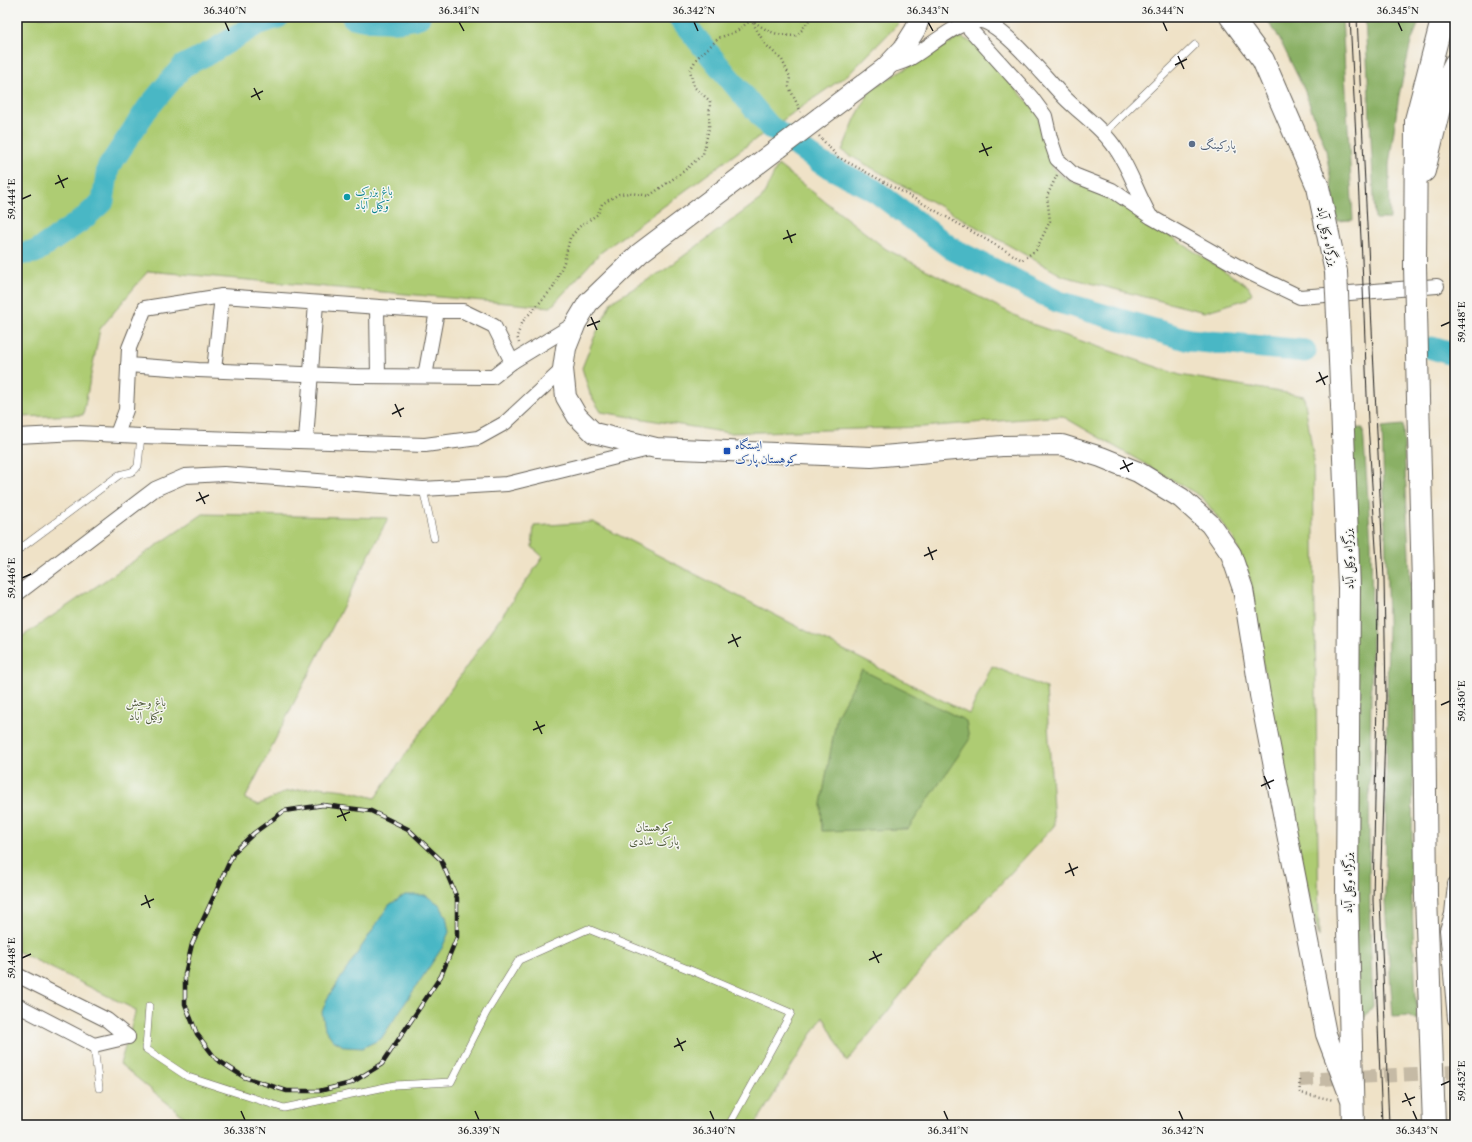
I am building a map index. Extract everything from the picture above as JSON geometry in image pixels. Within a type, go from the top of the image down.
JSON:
[{"type":"highway","name":"بزرگراه وکیل آباد","points":[[1231,17],[1263,60],[1318,187],[1336,272],[1349,588],[1347,891],[1353,1125]]},
{"type":"highway","points":[[1434,1125],[1426,896],[1423,584],[1414,211],[1416,120],[1440,28],[1445,17]]},
{"type":"highway","points":[[1414,211],[1445,84],[1455,64]]},
{"type":"street","points":[[920,17],[915,30],[903,49],[885,68],[812,121],[780,148],[640,253],[588,303],[576,323],[566,348],[563,369],[566,397],[577,416],[594,433],[656,448],[871,457],[1002,446],[1062,445],[1101,457],[1138,472],[1181,498],[1210,524],[1231,554],[1243,589],[1260,696],[1326,1034],[1353,1103]]},
{"type":"street","points":[[885,68],[907,60],[962,20],[981,21],[994,27],[1013,43],[1065,98],[1104,133],[1128,168],[1141,200],[1151,217]]},
{"type":"street","points":[[962,20],[1031,97],[1045,116],[1057,159],[1074,174],[1112,190],[1151,217],[1248,272],[1300,297],[1437,286]]},
{"type":"street","points":[[1112,190],[1125,184],[1128,168]]},
{"type":"street","points":[[117,434],[126,410],[128,348],[145,308],[222,296],[437,311],[463,311],[494,326],[517,358]]},
{"type":"street","points":[[214,370],[222,296]]},
{"type":"street","points":[[306,440],[316,303]]},
{"type":"street","points":[[377,307],[378,376]]},
{"type":"street","points":[[425,376],[437,311]]},
{"type":"street","points":[[128,364],[214,370],[310,374],[493,377],[517,358],[576,323]]},
{"type":"street","points":[[17,436],[78,433],[425,445],[478,438],[505,423],[563,369]]},
{"type":"street","points":[[17,594],[155,489],[185,476],[224,474],[423,489],[507,484],[656,448]]},
{"type":"street","points":[[1455,884],[1453,914],[1447,930],[1455,1019]]},
{"type":"street","points":[[17,975],[106,1020],[128,1037],[94,1045],[17,1006]]},
{"type":"lane","points":[[1104,133],[1195,45]]},
{"type":"lane","points":[[17,551],[119,475],[131,473],[136,469],[138,466],[141,436]]},
{"type":"lane","points":[[423,489],[434,538]]},
{"type":"lane","points":[[149,1006],[146,1049],[188,1077],[284,1108],[395,1085],[451,1082],[486,1013],[519,960],[588,929],[700,974],[791,1013],[729,1125]]},
{"type":"lane","points":[[94,1045],[99,1088]]},
{"type":"path","points":[[748,17],[766,31],[781,36],[795,36],[802,30],[812,17]]},
{"type":"path","points":[[517,358],[517,336],[523,321],[553,288],[564,262],[570,238],[580,227],[598,214],[602,204],[619,194],[630,193],[649,196],[703,154],[709,128],[710,101],[694,87],[690,70],[697,58],[719,38],[737,31],[751,20]]},
{"type":"path","points":[[751,20],[765,44],[782,60],[790,77],[789,87],[838,157],[1022,260],[1036,250],[1050,221],[1047,196],[1055,178]]},
{"type":"path","points":[[1454,1072],[1455,1082]]},
{"type":"path","points":[[1299,1080],[1300,1093],[1353,1103]]},
{"type":"green space","name":"باغ بزرک وکیل آباد","points":[[17,17],[899,17],[899,23],[850,73],[753,141],[600,253],[551,307],[148,271],[100,329],[83,415],[17,417]]},
{"type":"green space","points":[[1265,17],[1342,17],[1353,220],[1337,221],[1326,150],[1304,89],[1277,34]]},
{"type":"green space","points":[[1365,17],[1421,17],[1411,42],[1399,95],[1389,165],[1390,219],[1375,219]]},
{"type":"green space","points":[[960,37],[974,43],[1037,112],[1053,169],[1066,179],[1090,189],[1130,210],[1248,286],[1252,293],[1247,299],[1204,312],[1063,276],[842,151],[855,119],[871,89]]},
{"type":"green space","points":[[778,165],[886,249],[1032,324],[1180,375],[1304,396],[1313,455],[1319,937],[1279,767],[1250,579],[1234,539],[1202,497],[1062,416],[922,427],[729,433],[601,412],[590,394],[582,368],[611,302],[666,269],[762,198]]},
{"type":"green space","points":[[1403,425],[1415,685],[1411,885],[1417,1021],[1408,1016],[1393,1017],[1385,902],[1388,621],[1382,427]]},
{"type":"green space","points":[[1363,428],[1371,542],[1372,626],[1369,834],[1370,932],[1373,1006],[1354,1031],[1343,429]]},
{"type":"green space","name":"کوهستان پارک شادی","points":[[203,514],[388,518],[245,799],[258,805],[285,792],[318,787],[345,790],[375,798],[543,557],[532,547],[534,526],[593,522],[969,714],[992,666],[1046,688],[1054,826],[919,972],[847,1062],[823,1016],[755,1125],[194,1125],[120,1064],[136,1010],[17,951],[17,640]]},
{"type":"green space","points":[[862,670],[966,721],[969,740],[908,829],[822,831],[821,804],[837,715]]},
{"type":"sand","points":[[1453,303],[1455,304],[1455,407],[1453,399]]},
{"type":"water","points":[[405,895],[425,895],[439,904],[446,916],[449,932],[442,948],[381,1039],[362,1048],[345,1047],[333,1040],[325,1029],[322,1012],[327,999],[389,905]]},
{"type":"waterway","points":[[17,254],[35,252],[82,220],[103,201],[108,168],[147,109],[183,66],[213,51],[257,24],[278,17]]},
{"type":"waterway","points":[[353,17],[386,21],[419,17]]},
{"type":"waterway","points":[[679,17],[769,126],[821,163],[874,190],[952,249],[1059,302],[1189,340],[1305,351]]},
{"type":"waterway","points":[[1432,348],[1455,355]]},
{"type":"tunnel","points":[[1299,1080],[1454,1072]]},
{"type":"tram line","points":[[1350,17],[1362,259],[1368,423],[1378,579],[1373,900],[1382,1125]]},
{"type":"tram line","points":[[1357,17],[1384,578],[1386,697],[1380,898],[1389,1125]]},
{"type":"railway","points":[[323,805],[371,811],[408,829],[441,860],[457,898],[457,937],[441,976],[382,1064],[351,1083],[319,1091],[287,1091],[244,1077],[216,1059],[197,1034],[185,1004],[185,974],[192,944],[234,852],[254,833],[284,811],[323,805]]},
{"type":"place","name":"پارکینگ","points":[[1192,144]]},
{"type":"place","name":"باغ بزرک وکیل آباد","points":[[347,197]]},
{"type":"place","name":"ایستگاه کوهستان پارک","points":[[727,451]]},
{"type":"park label","name":"باغ وحش وکیل آباد","points":[[146,708]]}]
